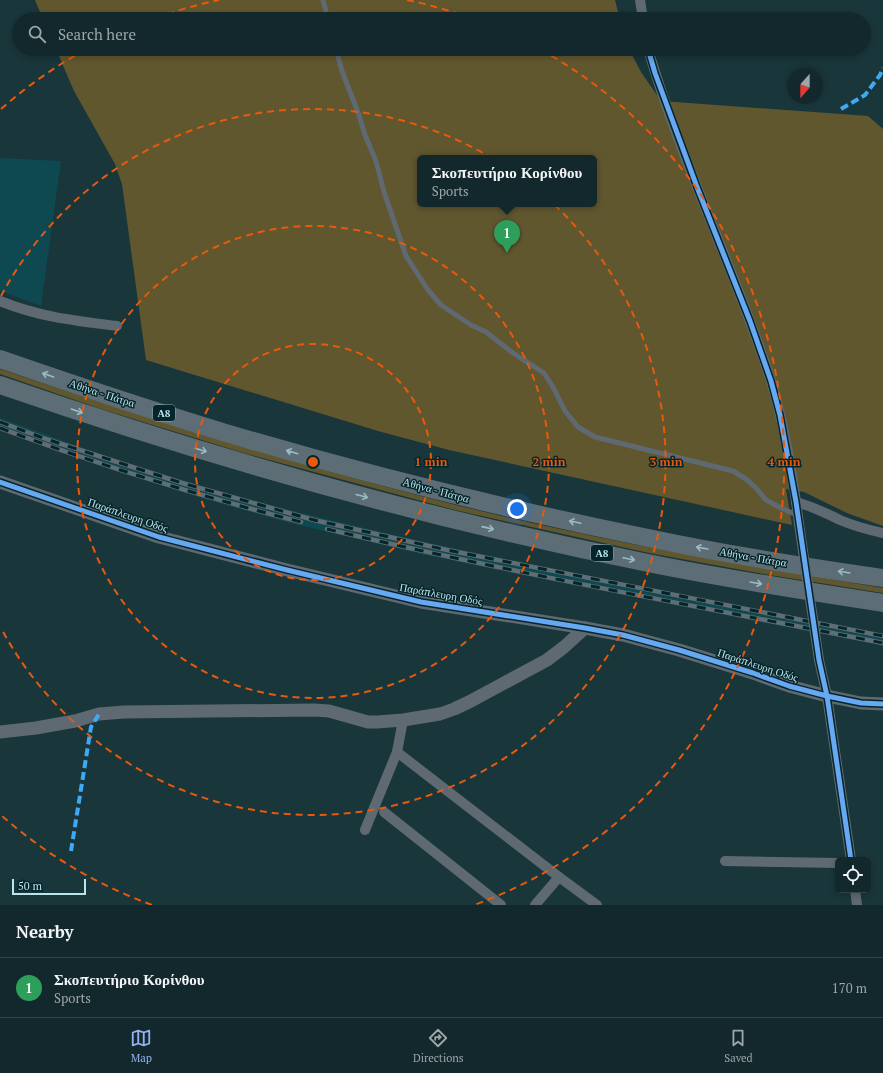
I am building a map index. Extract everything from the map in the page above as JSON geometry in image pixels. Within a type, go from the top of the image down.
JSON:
[{"type":"highway","name":"Αθήνα - Πάτρα","points":[[0,359],[106,395],[223,432],[298,454],[458,496],[659,540],[766,560],[883,578]]},
{"type":"highway","name":"Α8","points":[[0,385],[98,418],[241,463],[452,519],[653,564],[768,585],[883,603]]},
{"type":"street","points":[[640,0],[641,12]]},
{"type":"street","points":[[650,56],[697,187],[750,321],[771,382],[780,415],[796,502],[819,660],[827,696],[851,857]]},
{"type":"street","points":[[0,301],[16,308],[61,319],[117,326]]},
{"type":"street","name":"Παράπλευρη Οδός","points":[[0,482],[159,537],[287,570],[421,602],[623,635],[679,650],[789,686],[861,703],[883,704]]},
{"type":"street","points":[[796,502],[806,504],[842,521],[883,533]]},
{"type":"street","points":[[0,732],[36,728],[75,721],[99,714],[146,711],[314,710],[329,711],[368,722],[403,720],[440,714],[469,702],[546,660],[564,647],[585,628]]},
{"type":"street","points":[[365,830],[396,752],[403,720]]},
{"type":"street","points":[[396,752],[597,905]]},
{"type":"street","points":[[384,812],[501,905]]},
{"type":"street","points":[[725,861],[835,864]]},
{"type":"street","points":[[535,905],[559,877]]},
{"type":"street","points":[[855,893],[857,905]]},
{"type":"lane","points":[[323,0],[326,12]]},
{"type":"lane","points":[[338,56],[365,135],[376,161],[384,192],[406,256],[428,290],[441,305],[471,325],[486,332],[513,353],[544,373],[565,411],[578,427],[595,437],[733,471],[746,479],[766,500],[798,519]]},
{"type":"shaded area","points":[[35,0],[615,0],[618,12],[40,12]]},
{"type":"shaded area","points":[[59,56],[633,56],[641,72],[661,101],[868,116],[883,129],[883,526],[847,513],[804,492],[786,489],[792,525],[449,450],[378,431],[146,360],[122,184],[115,164],[74,91]]},
{"type":"shaded area","points":[[0,158],[61,161],[41,306],[0,291]]},
{"type":"shaded area","points":[[0,369],[226,442],[341,475],[456,505],[615,541],[883,588],[883,593],[770,575],[649,553],[455,510],[244,453],[101,409],[0,374]]},
{"type":"shaded area","points":[[0,418],[114,459],[208,488],[289,510],[424,542],[883,634],[883,646],[421,554],[286,522],[112,470],[31,442],[0,430]]},
{"type":"railway","points":[[0,422],[46,439],[182,483],[314,520],[447,550],[883,636]]},
{"type":"railway","points":[[0,428],[74,455],[149,479],[225,502],[301,522]]},
{"type":"railway","points":[[327,529],[535,575],[883,643]]},
{"type":"marked path","points":[[841,109],[865,95],[880,75],[883,68]]},
{"type":"marked path","points":[[71,851],[91,727],[99,714]]},
{"type":"cycle path","points":[[650,56],[697,187],[750,321],[771,381],[780,415],[796,502],[819,660],[827,696],[851,857]]},
{"type":"cycle path","points":[[0,482],[159,537],[287,570],[421,602],[623,635],[679,650],[789,686],[861,703],[883,704]]},
{"type":"place","name":"Σκοπευτήριο Κορίνθου","points":[[507,253]]}]
